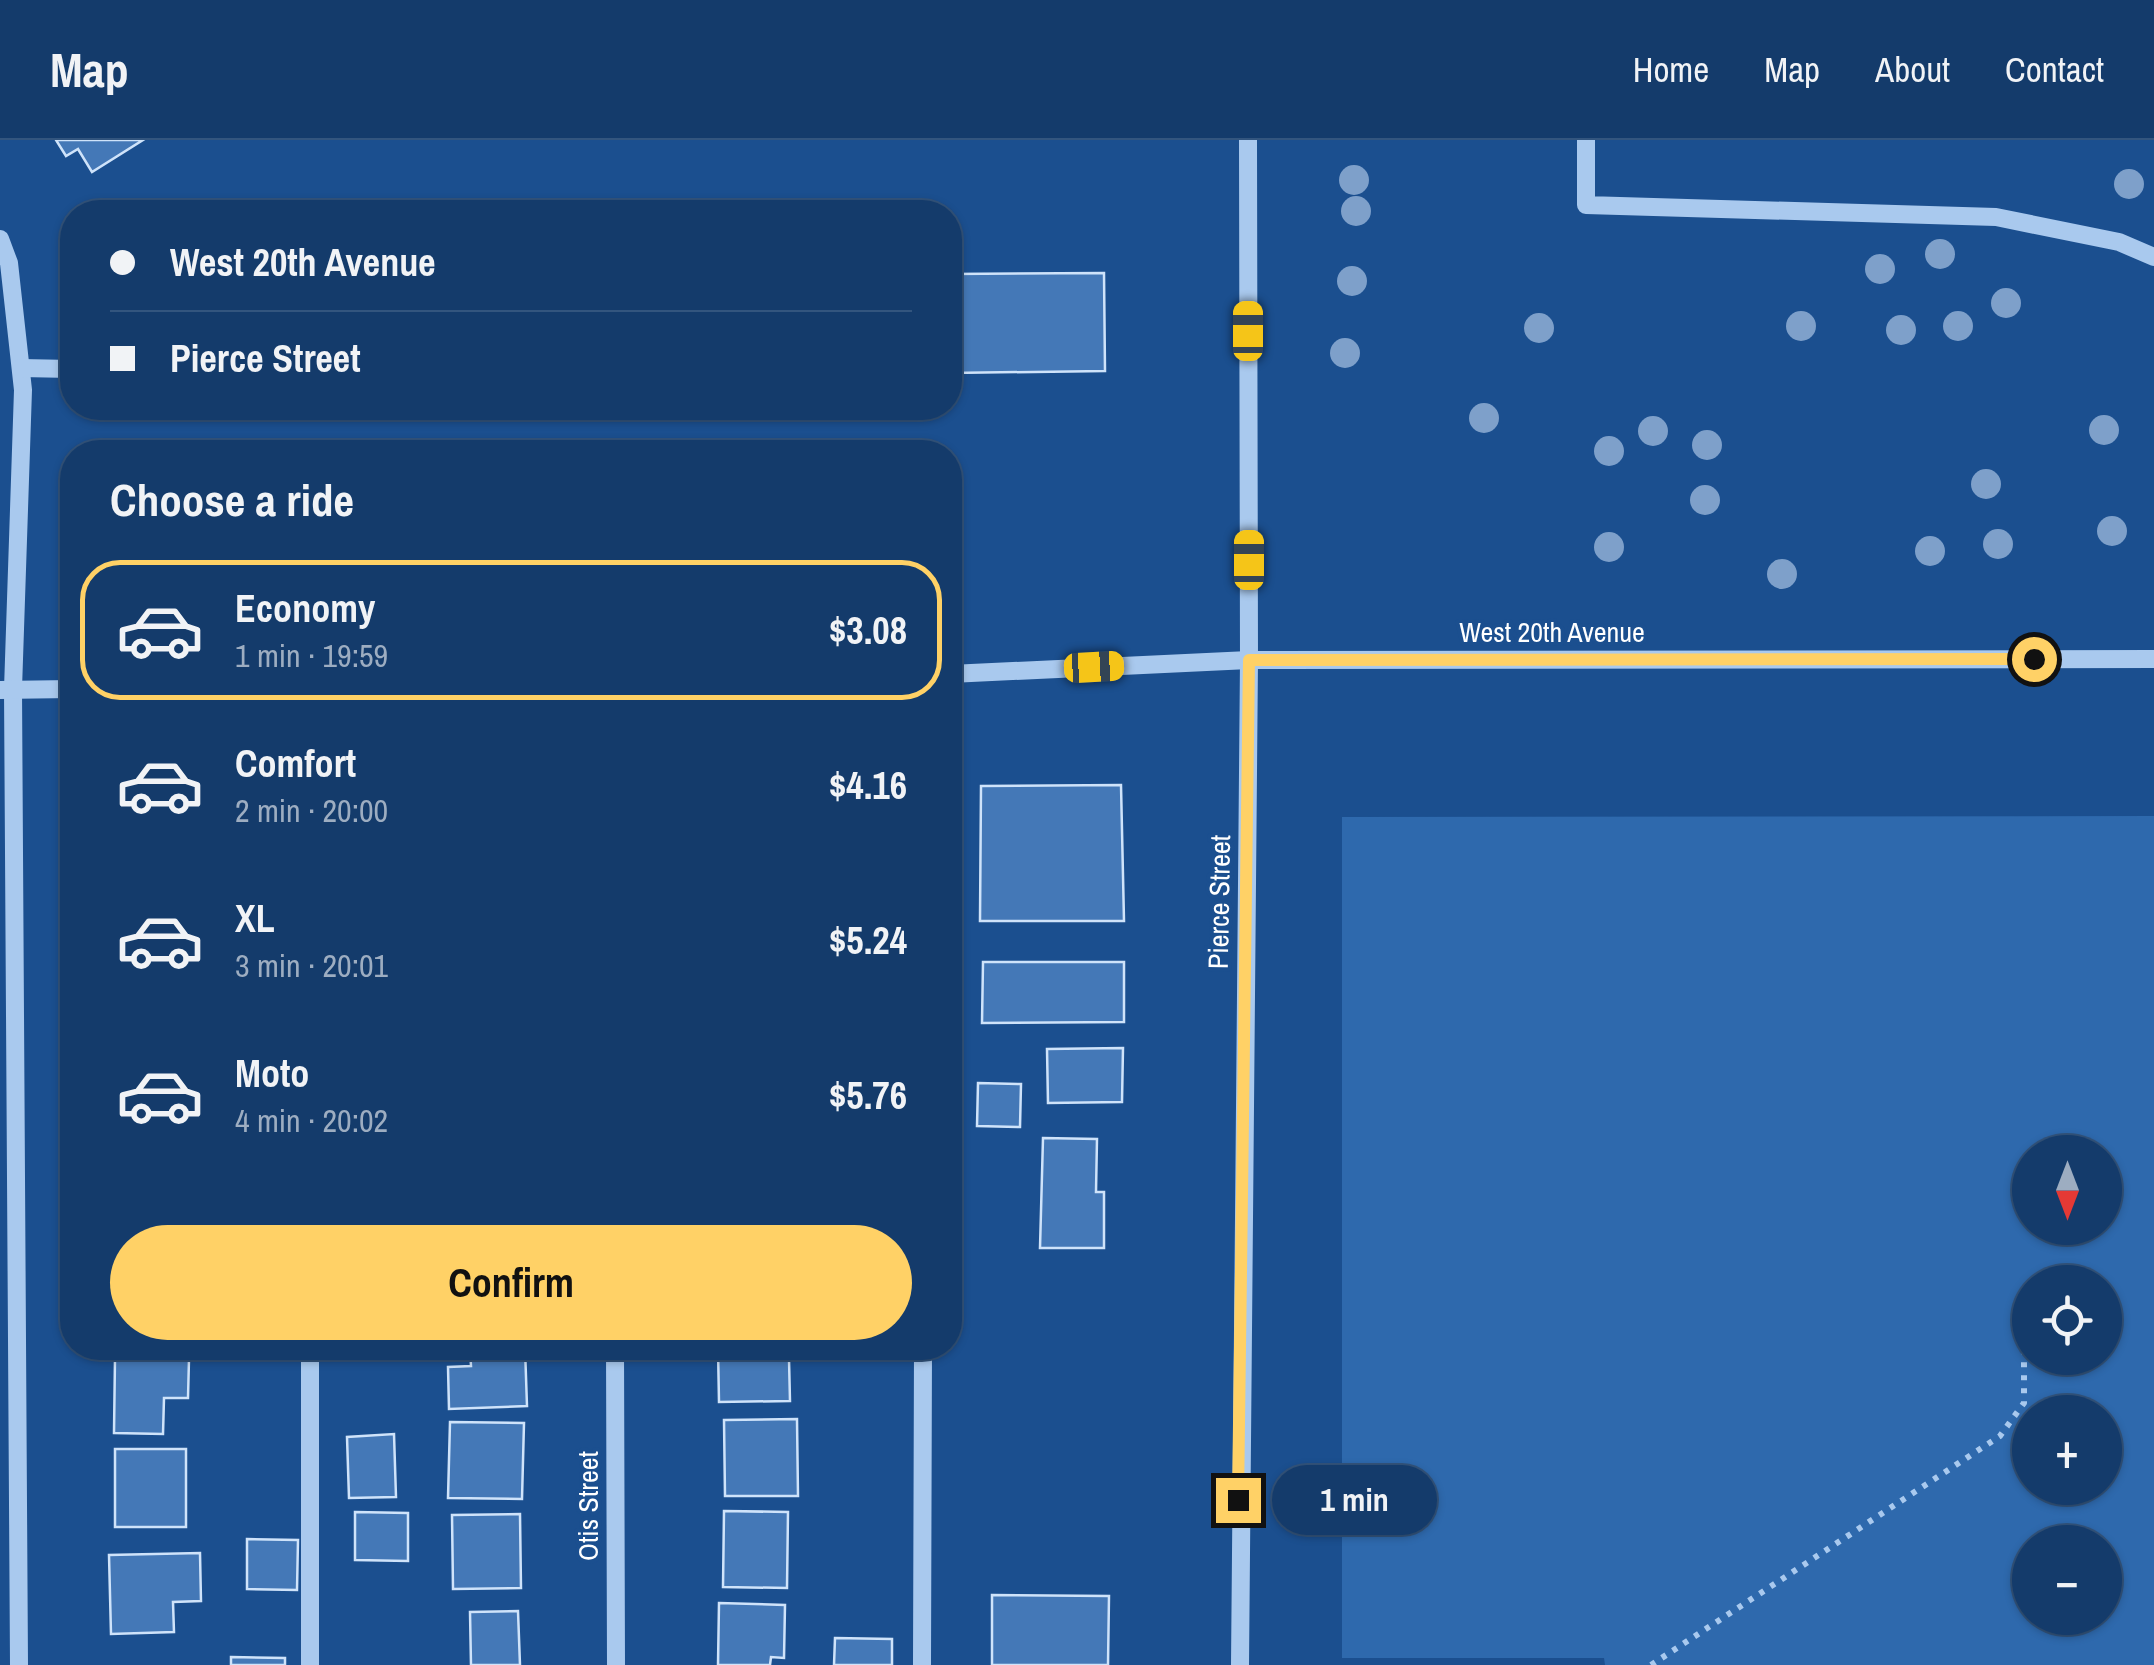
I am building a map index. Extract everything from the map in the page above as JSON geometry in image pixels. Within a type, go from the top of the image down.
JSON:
[{"type":"street","name":"Pierce Street","points":[[1240,1665],[1249,660],[1248,140]]},
{"type":"street","points":[[1586,140],[1586,205],[1996,217],[2118,242],[2154,256]]},
{"type":"street","points":[[0,238],[9,262],[21,368],[6,690],[19,1665]]},
{"type":"street","points":[[21,368],[60,369]]},
{"type":"street","name":"West 20th Avenue","points":[[962,673],[1249,660],[2154,659]]},
{"type":"street","points":[[6,690],[60,689]]},
{"type":"street","points":[[310,1360],[310,1665]]},
{"type":"street","name":"Otis Street","points":[[615,1360],[616,1665]]},
{"type":"street","points":[[922,1665],[923,1360]]},
{"type":"path","points":[[1651,1665],[2000,1436],[2024,1403],[2024,1375]]},
{"type":"shaded area","points":[[2154,816],[2154,1665],[1605,1665],[1604,1658],[1342,1658],[1342,817]]},
{"type":"building","points":[[56,140],[143,140],[92,172],[78,149],[66,156]]},
{"type":"building","points":[[1104,273],[1105,371],[962,373],[962,274]]},
{"type":"building","points":[[1121,785],[1124,921],[980,921],[981,786]]},
{"type":"building","points":[[983,962],[1124,962],[1124,1022],[982,1023]]},
{"type":"building","points":[[1123,1048],[1122,1102],[1048,1103],[1047,1049]]},
{"type":"building","points":[[978,1083],[1021,1084],[1020,1127],[977,1126]]},
{"type":"building","points":[[1043,1138],[1097,1139],[1096,1192],[1104,1192],[1104,1248],[1040,1248]]},
{"type":"building","points":[[115,1360],[189,1360],[188,1398],[164,1398],[163,1434],[114,1433]]},
{"type":"building","points":[[471,1360],[525,1360],[527,1406],[449,1409],[448,1367],[471,1366]]},
{"type":"building","points":[[718,1360],[789,1360],[790,1401],[719,1402]]},
{"type":"building","points":[[797,1419],[798,1496],[725,1496],[724,1420]]},
{"type":"building","points":[[450,1422],[524,1423],[522,1499],[448,1498]]},
{"type":"building","points":[[394,1434],[396,1497],[349,1498],[347,1437]]},
{"type":"building","points":[[115,1449],[186,1449],[186,1527],[115,1527]]},
{"type":"building","points":[[724,1511],[788,1512],[787,1588],[723,1587]]},
{"type":"building","points":[[355,1512],[408,1513],[408,1561],[355,1560]]},
{"type":"building","points":[[520,1514],[521,1588],[453,1589],[452,1515]]},
{"type":"building","points":[[247,1539],[298,1540],[297,1590],[247,1589]]},
{"type":"building","points":[[200,1553],[201,1601],[173,1602],[174,1632],[111,1634],[109,1555]]},
{"type":"building","points":[[992,1595],[1109,1596],[1108,1665],[992,1665]]},
{"type":"building","points":[[719,1603],[785,1605],[784,1658],[771,1657],[770,1665],[718,1665]]},
{"type":"building","points":[[518,1611],[520,1665],[471,1665],[470,1612]]},
{"type":"building","points":[[835,1638],[892,1639],[892,1665],[834,1665]]},
{"type":"building","points":[[231,1657],[285,1658],[285,1665],[231,1665]]},
{"type":"route","points":[[1238,1500],[1249,660],[2034,659]]}]
